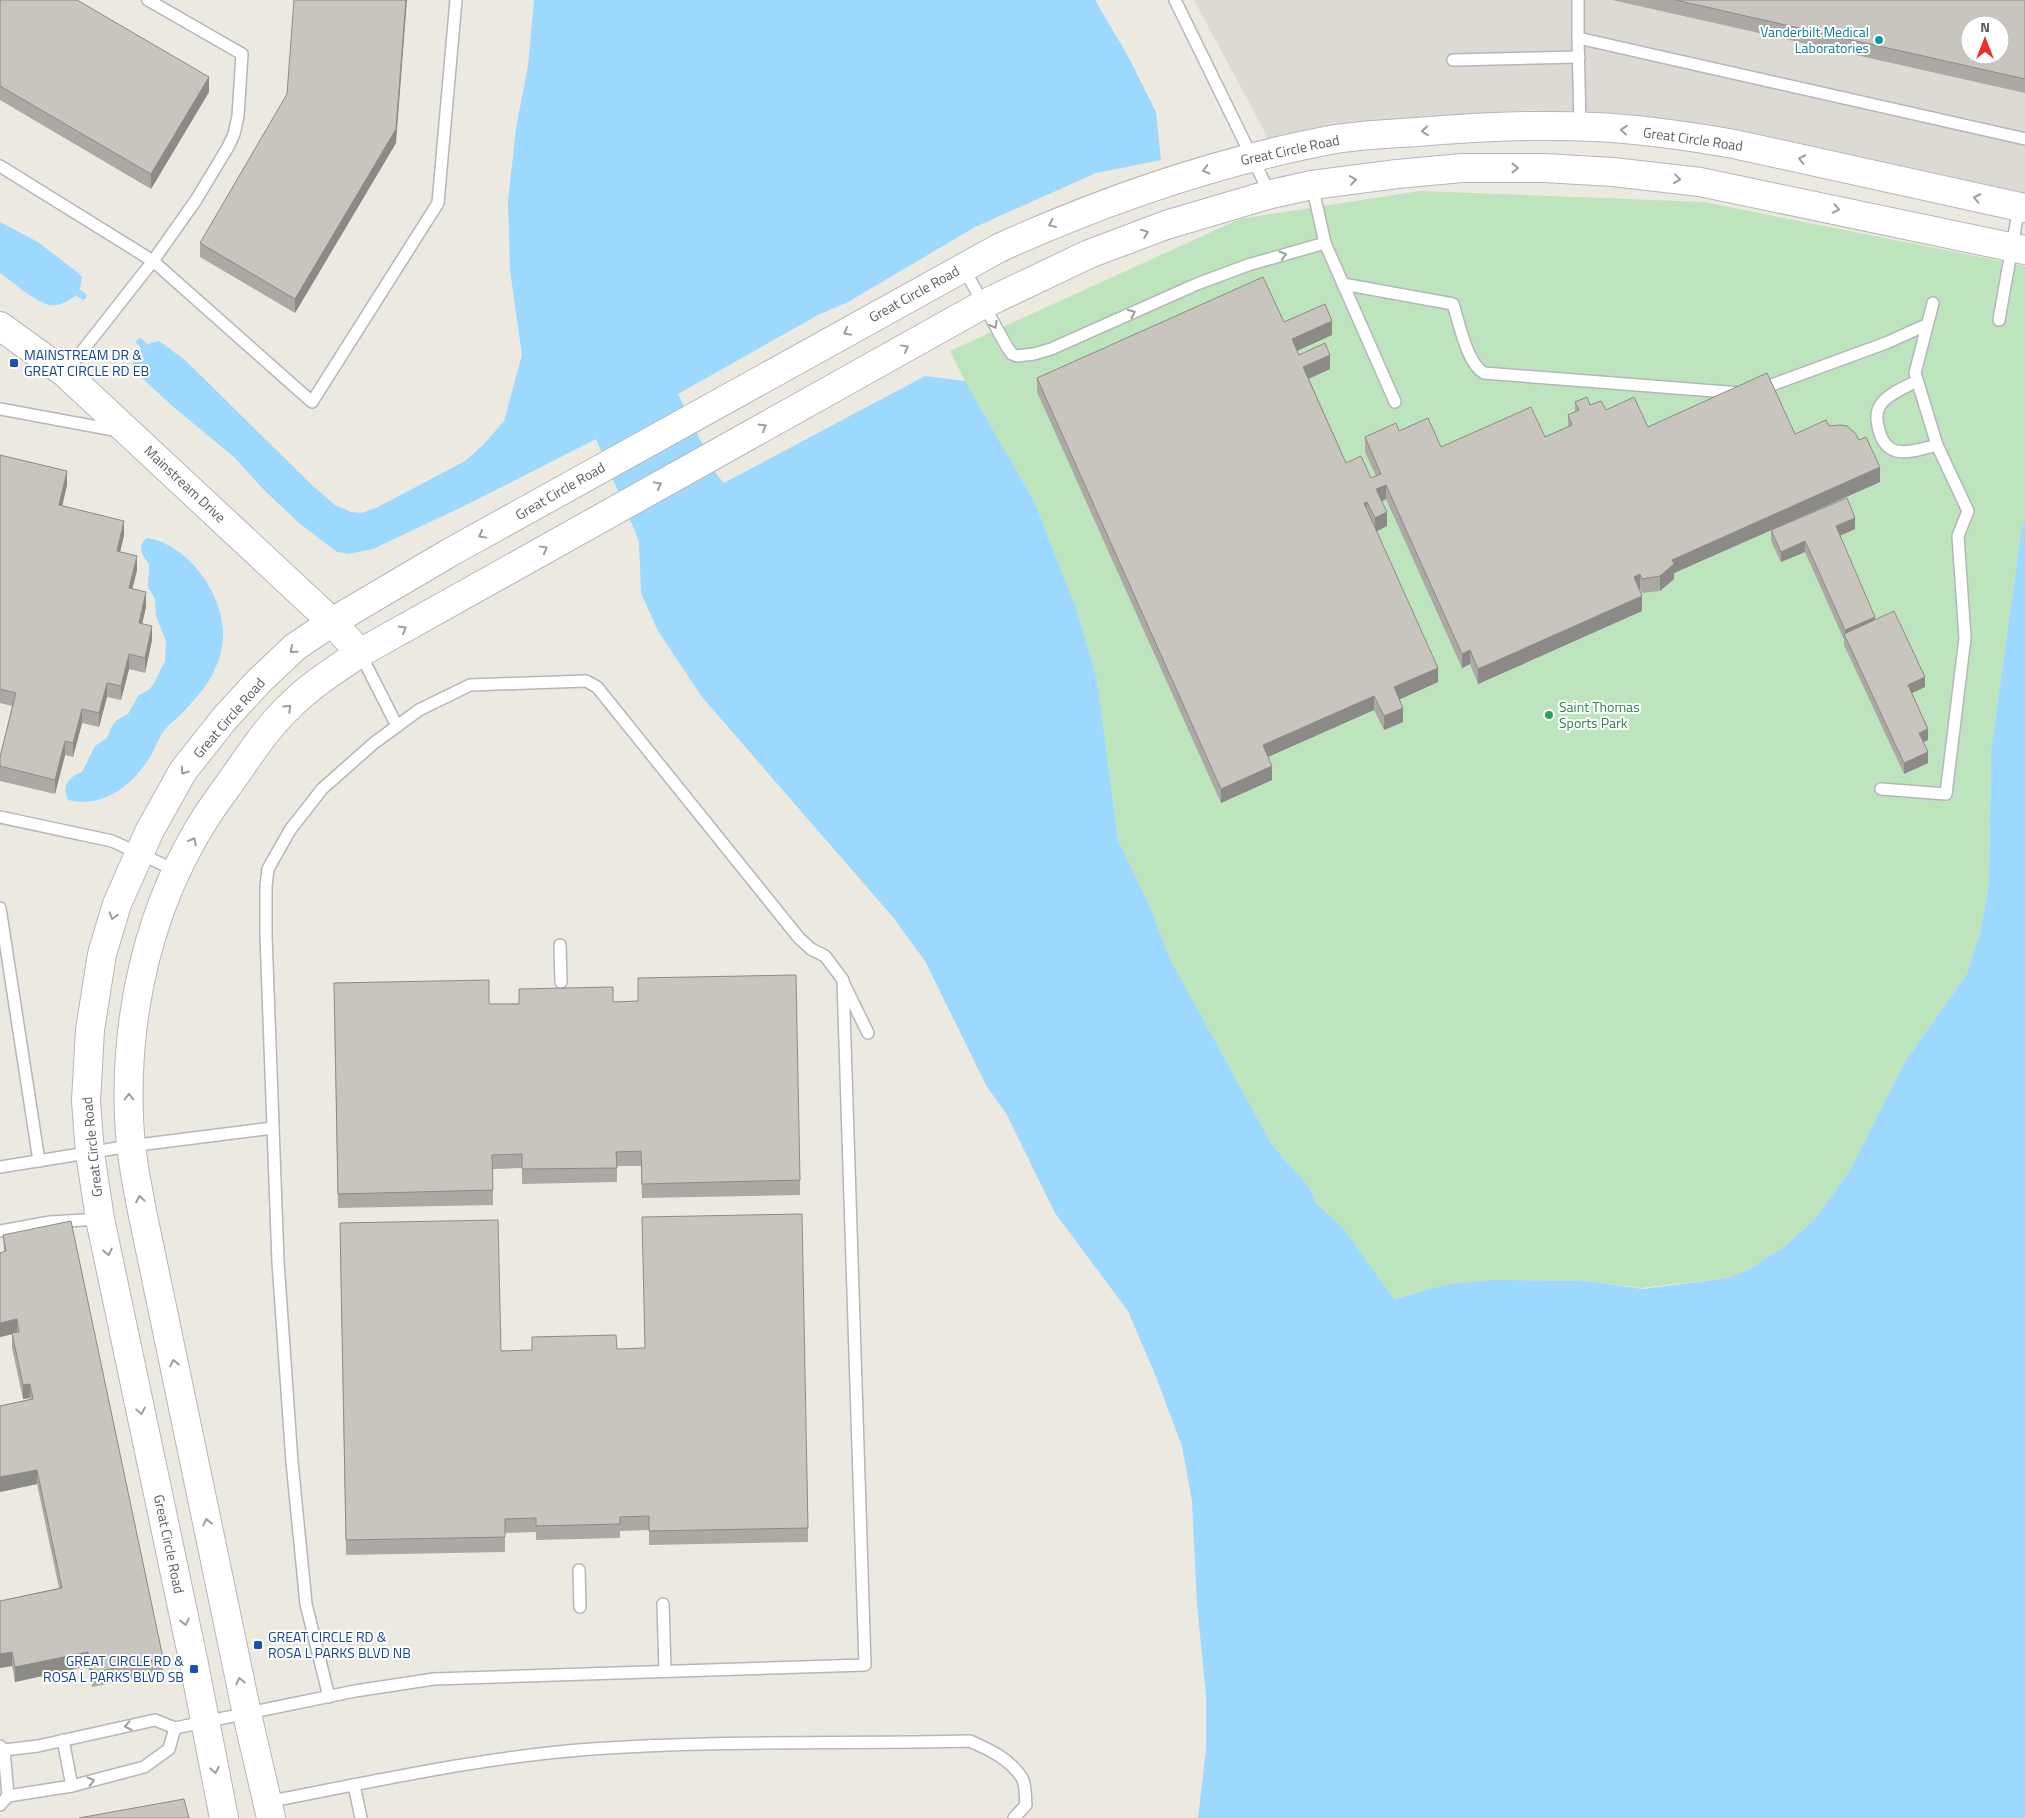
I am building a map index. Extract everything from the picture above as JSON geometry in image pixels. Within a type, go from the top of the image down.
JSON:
[{"type":"street","name":"Great Circle Road","points":[[224,1818],[206,1722],[100,1219],[90,1152],[86,1092],[90,1030],[102,954],[117,904],[148,832],[183,771],[225,718],[259,681],[295,647],[332,622],[449,553],[999,248],[1124,196],[1200,171],[1332,140],[1384,134],[1509,126],[1580,126],[1688,136],[1734,144],[2022,207]]},
{"type":"street","points":[[269,1810],[247,1714],[142,1211],[130,1146],[129,1068],[139,983],[150,938],[164,899],[205,818],[269,728],[288,707],[312,686],[360,653],[982,305],[1089,254],[1166,225],[1270,194],[1312,185],[1462,168],[1544,168],[1613,172],[1700,182],[2018,248]]},
{"type":"street","name":"Mainstream Drive","points":[[0,326],[65,373],[332,622],[360,653]]},
{"type":"lane","points":[[65,373],[153,261],[210,178],[234,134],[238,116],[242,54],[148,0]]},
{"type":"lane","points":[[0,166],[153,261],[312,402],[438,203],[456,0]]},
{"type":"lane","points":[[1175,0],[1270,194]]},
{"type":"lane","points":[[1578,0],[1580,126]]},
{"type":"lane","points":[[1578,38],[2025,139]]},
{"type":"lane","points":[[1453,60],[1579,57]]},
{"type":"lane","points":[[1312,185],[1325,242],[1395,402]]},
{"type":"lane","points":[[1999,320],[2018,248],[2022,207]]},
{"type":"lane","points":[[963,267],[1002,340],[1012,354],[1017,356],[1051,349],[1206,281],[1248,265],[1325,242]]},
{"type":"lane","points":[[1344,284],[1453,304],[1472,362],[1478,370],[1484,373],[1750,394],[1886,343],[1926,325]]},
{"type":"lane","points":[[1881,789],[1946,794],[1965,638],[1958,536],[1968,511],[1937,445],[1915,373],[1933,304]]},
{"type":"lane","points":[[1917,381],[1890,396],[1880,406],[1876,420],[1879,433],[1889,448],[1897,452],[1909,452],[1937,445]]},
{"type":"lane","points":[[0,409],[132,434]]},
{"type":"lane","points":[[360,653],[397,726]]},
{"type":"lane","points":[[329,1697],[306,1604],[292,1462],[278,1262],[266,936],[268,869],[290,830],[322,789],[374,743],[419,710],[470,685],[586,681],[597,687],[799,938],[811,949],[825,956],[842,980],[868,1034]]},
{"type":"lane","points":[[0,817],[112,841],[178,871]]},
{"type":"lane","points":[[0,908],[40,1161]]},
{"type":"lane","points":[[560,946],[561,982]]},
{"type":"lane","points":[[175,1728],[169,1749],[144,1767],[72,1786],[4,1800],[2,1748],[38,1746],[155,1720],[175,1728],[356,1691],[434,1679],[665,1670],[866,1665],[842,980]]},
{"type":"lane","points":[[0,1168],[130,1146],[273,1128]]},
{"type":"lane","points":[[0,1231],[35,1224],[100,1219]]},
{"type":"lane","points":[[580,1570],[580,1606]]},
{"type":"lane","points":[[663,1604],[665,1670]]},
{"type":"lane","points":[[63,1740],[72,1786]]},
{"type":"lane","points":[[269,1810],[354,1785],[426,1770],[593,1749],[727,1744],[970,1741],[996,1752],[1023,1779],[1026,1805],[1014,1818]]},
{"type":"lane","points":[[354,1785],[361,1818]]},
{"type":"shaded area","points":[[1194,0],[2025,0],[2025,193],[1788,143],[1667,120],[1532,110],[1402,119],[1268,138]]},
{"type":"green space","name":"Saint Thomas Sports Park","points":[[1420,191],[1704,202],[2025,266],[2025,519],[2021,532],[1991,751],[1989,885],[1980,933],[1967,974],[1906,1060],[1850,1170],[1815,1219],[1786,1245],[1748,1270],[1728,1278],[1640,1288],[1586,1281],[1491,1280],[1449,1284],[1393,1299],[1342,1227],[1315,1202],[1310,1188],[1272,1145],[1169,957],[1152,911],[1118,840],[1097,679],[1076,608],[1035,503],[965,381],[950,351],[1240,219]]},
{"type":"water","points":[[534,0],[1095,0],[1129,58],[1156,112],[1161,160],[1096,173],[975,227],[848,302],[818,315],[678,394],[717,475],[724,483],[925,376],[965,381],[1035,503],[1076,608],[1097,679],[1118,840],[1152,911],[1169,957],[1272,1145],[1310,1188],[1315,1202],[1342,1227],[1394,1299],[1449,1284],[1491,1280],[1586,1281],[1643,1289],[1728,1278],[1748,1270],[1786,1245],[1815,1219],[1850,1170],[1906,1060],[1967,974],[1980,933],[1989,885],[1991,751],[2021,532],[2025,519],[2025,1818],[1198,1818],[1206,1750],[1206,1696],[1197,1604],[1192,1501],[1182,1446],[1128,1311],[1055,1213],[1006,1113],[987,1087],[925,961],[892,916],[702,697],[658,631],[641,593],[639,541],[596,439],[468,504],[373,549],[349,554],[337,552],[299,523],[263,489],[234,457],[177,410],[132,369],[135,357],[140,349],[148,344],[159,341],[185,360],[313,486],[335,505],[351,512],[361,513],[378,507],[465,461],[483,445],[504,421],[522,355],[510,270],[508,202],[516,128],[528,66]]},
{"type":"water","points":[[0,222],[38,242],[77,272],[82,277],[79,293],[62,304],[50,305],[31,296],[0,273]]},
{"type":"water","points":[[147,538],[162,542],[175,549],[188,559],[209,585],[221,615],[223,635],[220,656],[205,687],[163,731],[146,763],[128,783],[107,797],[95,801],[68,800],[65,790],[70,779],[82,772],[95,746],[107,738],[117,720],[128,714],[138,696],[150,689],[165,661],[166,641],[156,616],[155,599],[148,587],[149,564],[141,551],[142,544]]},
{"type":"building","points":[[0,0],[77,0],[209,77],[151,174],[0,86]]},
{"type":"building","points":[[294,0],[406,0],[396,129],[295,299],[200,243],[287,94]]},
{"type":"building","name":"Vanderbilt Medical Laboratories","points":[[1675,0],[2025,0],[2025,79],[1963,65],[2010,65],[2010,15],[1960,15],[1960,64]]},
{"type":"building","points":[[1263,277],[1284,322],[1325,304],[1332,321],[1292,339],[1299,355],[1325,343],[1330,355],[1303,367],[1346,463],[1361,456],[1371,478],[1381,474],[1365,437],[1396,423],[1399,431],[1428,418],[1441,447],[1531,407],[1545,437],[1572,425],[1568,415],[1579,410],[1575,402],[1587,397],[1590,405],[1601,401],[1606,410],[1634,397],[1648,427],[1767,373],[1795,434],[1826,420],[1829,426],[1847,426],[1855,433],[1859,440],[1866,437],[1880,467],[1672,560],[1674,564],[1660,576],[1642,579],[1640,574],[1634,577],[1642,596],[1478,669],[1470,650],[1462,654],[1386,485],[1376,489],[1387,512],[1375,518],[1367,502],[1364,503],[1438,668],[1394,687],[1403,708],[1384,716],[1374,696],[1263,745],[1272,766],[1221,789],[1037,378]]},
{"type":"building","points":[[0,455],[67,471],[59,505],[124,521],[117,551],[137,556],[129,588],[146,592],[139,623],[152,626],[145,658],[129,654],[121,686],[107,683],[99,713],[82,709],[73,743],[65,741],[55,780],[0,766],[0,757],[16,693],[0,689]]},
{"type":"building","points":[[1847,498],[1855,518],[1836,526],[1875,617],[1845,630],[1805,541],[1781,552],[1771,530]]},
{"type":"building","points":[[1894,611],[1925,677],[1908,685],[1928,729],[1919,733],[1928,752],[1904,763],[1844,634]]},
{"type":"building","points":[[796,975],[800,1180],[642,1184],[641,1151],[616,1152],[617,1168],[522,1169],[522,1154],[492,1155],[493,1190],[338,1194],[334,983],[489,980],[489,1004],[519,1004],[519,989],[613,987],[613,1002],[638,1001],[638,978]]},
{"type":"building","points":[[802,1214],[808,1528],[649,1531],[649,1516],[620,1517],[620,1524],[536,1526],[536,1518],[505,1519],[505,1537],[346,1540],[340,1223],[498,1220],[501,1351],[532,1350],[532,1337],[616,1335],[617,1349],[645,1348],[642,1217]]},
{"type":"building","points":[[71,1221],[163,1658],[92,1673],[88,1652],[15,1667],[12,1652],[0,1654],[0,1601],[62,1588],[37,1470],[0,1477],[0,1406],[33,1399],[30,1384],[23,1385],[12,1333],[19,1332],[17,1319],[0,1323],[0,1253],[6,1251],[3,1235]]},
{"type":"building","points":[[184,1799],[189,1818],[79,1818]]},
{"type":"waterway","points":[[79,293],[83,296]]},
{"type":"waterway","points":[[140,342],[143,345]]},
{"type":"place","name":"Vanderbilt Medical Laboratories","points":[[1879,40]]},
{"type":"place","name":"MAINSTREAM DR & GREAT CIRCLE RD EB","points":[[14,363]]},
{"type":"place","name":"Saint Thomas Sports Park","points":[[1549,715]]},
{"type":"place","name":"GREAT CIRCLE RD & ROSA L PARKS BLVD NB","points":[[258,1645]]},
{"type":"place","name":"GREAT CIRCLE RD & ROSA L PARKS BLVD SB","points":[[194,1669]]}]
